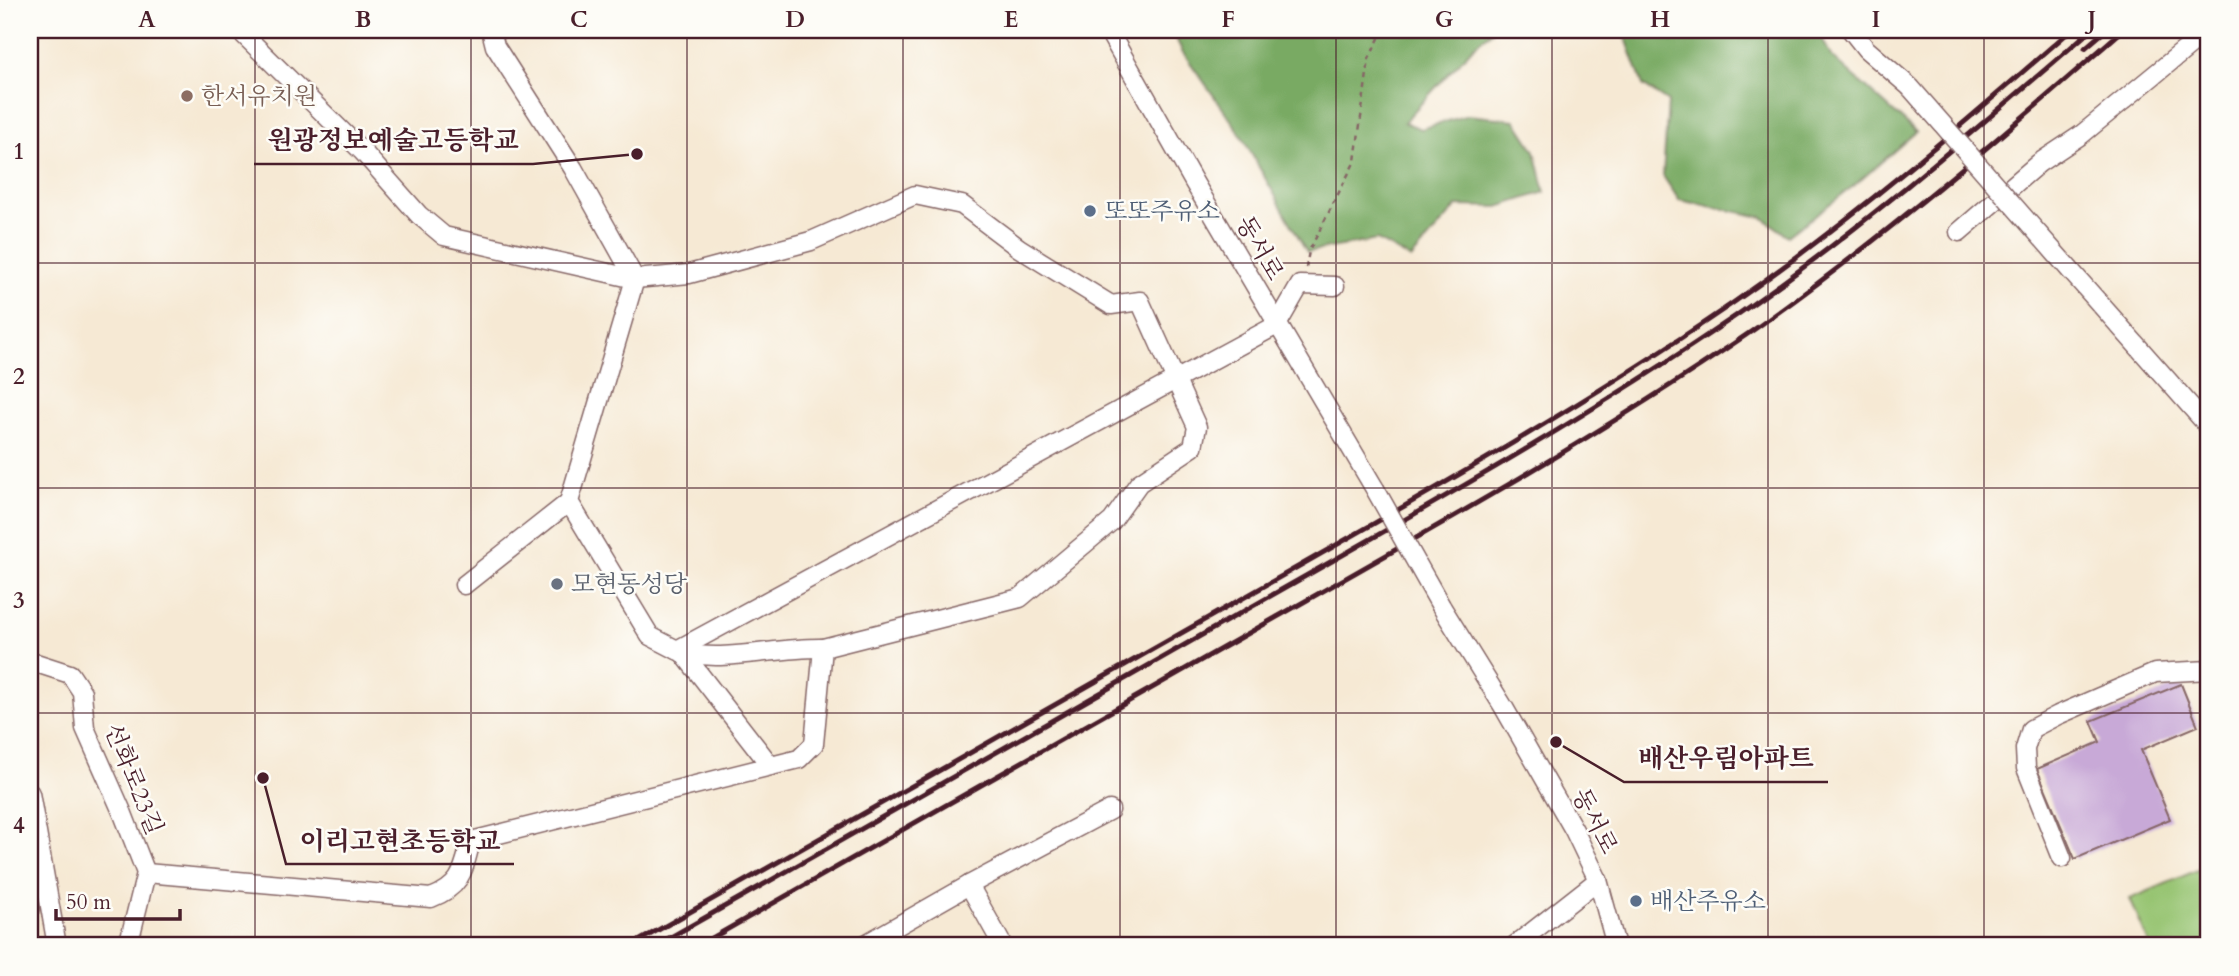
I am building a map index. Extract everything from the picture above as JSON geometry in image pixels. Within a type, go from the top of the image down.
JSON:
[{"type":"street","points":[[239,30],[363,152],[419,215],[444,236],[635,279],[689,274],[811,242],[915,195],[962,205],[1019,248],[1111,305],[1140,301],[1197,428],[1193,447],[1139,483],[1112,521],[1020,598],[823,648],[706,657],[680,651],[650,636],[569,502]]},
{"type":"street","points":[[464,585],[569,502],[635,279],[573,168],[495,46],[491,30]]},
{"type":"street","name":"동서로","points":[[1108,30],[1277,325],[1568,819],[1598,880],[1616,946]]},
{"type":"street","points":[[1851,30],[1866,49],[1910,87],[2209,427]]},
{"type":"street","points":[[1959,232],[2039,163],[2081,135],[2209,30]]},
{"type":"street","points":[[680,651],[1277,325],[1300,285],[1335,286]]},
{"type":"street","points":[[146,873],[431,898],[450,891],[463,871],[471,841],[799,759],[814,744],[823,648]]},
{"type":"street","points":[[680,651],[770,765]]},
{"type":"street","name":"선화로23길","points":[[30,661],[70,674],[82,692],[85,728],[146,873],[128,946]]},
{"type":"street","points":[[2062,858],[2026,768],[2025,749],[2031,729],[2155,673],[2209,670]]},
{"type":"street","points":[[30,793],[57,946]]},
{"type":"street","points":[[862,946],[1110,810]]},
{"type":"street","name":"동서로","points":[[1514,946],[1598,880]]},
{"type":"street","points":[[969,886],[1003,946]]},
{"type":"path","points":[[1303,285],[1309,251],[1354,161],[1369,60],[1383,30]]},
{"type":"green space","points":[[1172,30],[1493,30],[1474,46],[1404,122],[1421,129],[1468,115],[1515,120],[1535,151],[1545,192],[1498,207],[1457,206],[1411,259],[1377,240],[1307,252],[1238,130],[1182,51]]},
{"type":"green space","points":[[1623,30],[1818,30],[1831,56],[1916,132],[1856,184],[1788,236],[1762,217],[1679,200],[1663,176],[1668,102],[1643,85]]},
{"type":"green space","points":[[2209,865],[2209,946],[2150,946],[2130,899]]},
{"type":"building","points":[[2181,684],[2198,726],[2141,750],[2170,819],[2075,859],[2037,769],[2100,742],[2091,721]]},
{"type":"railway","points":[[630,946],[1424,495],[1609,384],[1730,305],[1818,241],[1946,137],[2071,30]]},
{"type":"railway","points":[[655,946],[1431,504],[1616,394],[1737,315],[1829,248],[1918,177],[2091,30]]},
{"type":"railway","points":[[2085,48],[2106,30]]},
{"type":"railway","points":[[698,946],[1458,514],[1577,444],[1694,370],[1800,296],[1895,223],[2123,30]]},
{"type":"place","name":"한서유치원","points":[[187,96]]},
{"type":"place","name":"원광정보예술고등학교","points":[[637,154]]},
{"type":"place","name":"또또주유소","points":[[1090,211]]},
{"type":"place","name":"모현동성당","points":[[557,584]]},
{"type":"place","name":"배산우림아파트","points":[[1556,742]]},
{"type":"place","name":"이리고현초등학교","points":[[263,778]]},
{"type":"place","name":"배산주유소","points":[[1636,901]]}]
